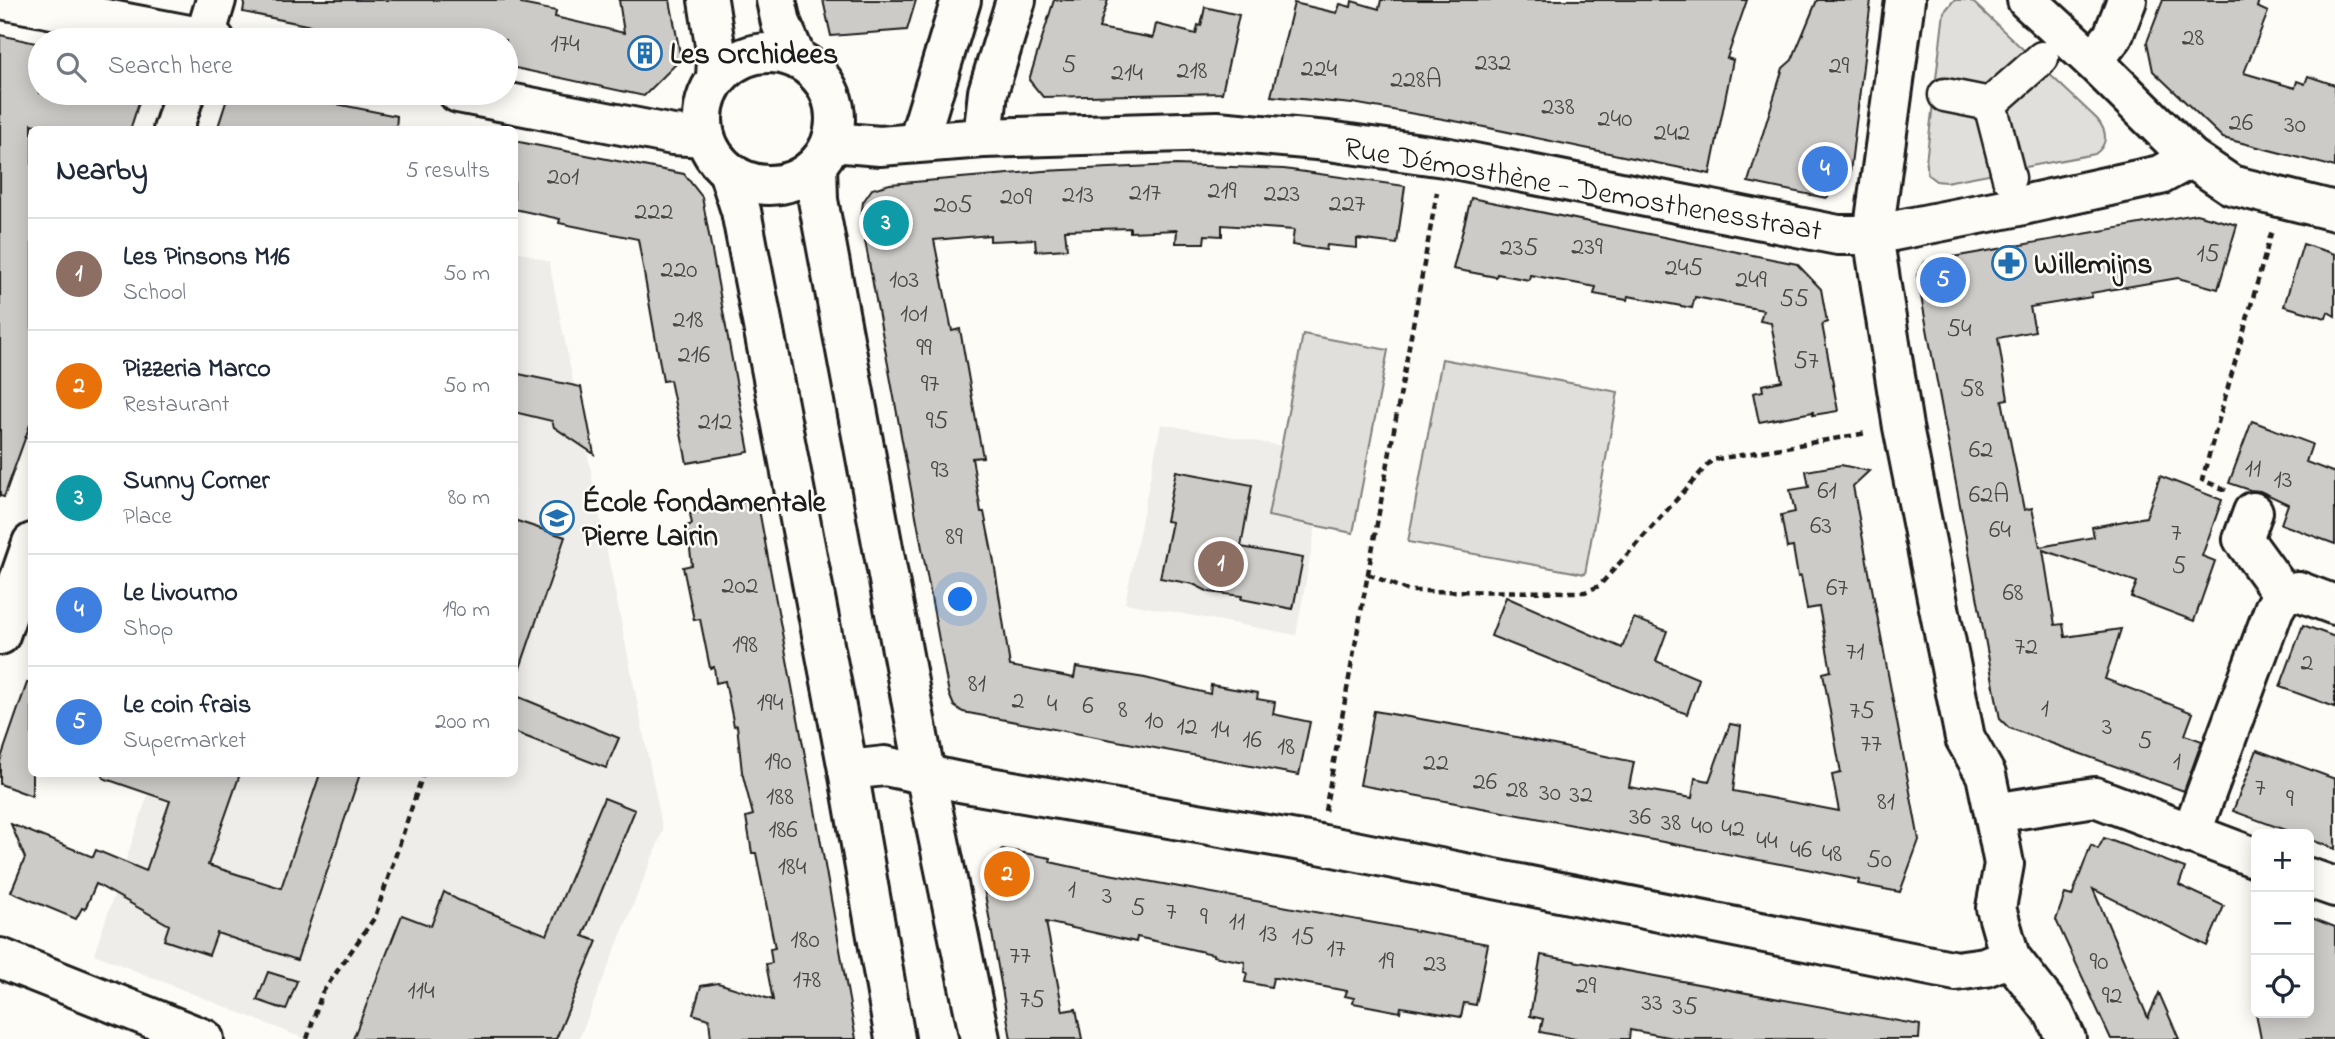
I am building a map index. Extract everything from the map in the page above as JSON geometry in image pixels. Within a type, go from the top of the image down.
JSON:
[{"type":"street","points":[[6,0],[130,11],[176,28]]},
{"type":"street","points":[[210,28],[216,0]]},
{"type":"street","points":[[708,0],[717,58],[716,79]]},
{"type":"street","points":[[776,0],[781,23],[796,58]]},
{"type":"street","points":[[918,142],[961,0]]},
{"type":"street","points":[[983,138],[988,92],[1016,0]]},
{"type":"street","points":[[1906,0],[1873,235],[1903,427],[1965,738],[1986,775],[2004,864],[1996,908],[2010,957],[2054,1013],[2066,1039]]},
{"type":"street","points":[[2027,0],[2191,158],[2231,185],[2335,211]]},
{"type":"street","points":[[2093,61],[2113,36],[2127,0]]},
{"type":"street","points":[[895,1039],[848,770],[741,211],[727,171],[714,155],[705,137],[704,107],[706,97],[716,79],[739,60],[753,54],[782,54],[796,58],[813,69],[826,85],[834,103],[835,123],[825,154],[818,200],[925,773],[980,1039]]},
{"type":"street","points":[[1990,104],[2042,58]]},
{"type":"street","points":[[1935,93],[1990,104]]},
{"type":"street","points":[[1990,104],[2009,177]]},
{"type":"street","points":[[174,126],[181,105]]},
{"type":"street","points":[[518,105],[673,135],[705,137]]},
{"type":"street","name":"Rue Démosthène - Demosthenesstraat","points":[[825,154],[918,142],[983,138],[1217,131],[1328,141],[1444,157],[1838,235],[1873,235],[2160,175],[2191,158]]},
{"type":"street","points":[[727,171],[762,185],[780,185],[794,181],[825,154]]},
{"type":"street","points":[[2253,512],[2243,538],[2283,594]]},
{"type":"street","points":[[0,635],[28,554]]},
{"type":"street","points":[[2191,834],[2274,608],[2283,594],[2298,590],[2335,604]]},
{"type":"street","points":[[848,770],[885,766],[960,782],[1319,844],[1956,971],[1984,967],[2010,957]]},
{"type":"street","points":[[1994,813],[2095,797],[2251,856]]},
{"type":"street","points":[[2314,880],[2335,887]]},
{"type":"street","points":[[0,958],[204,1039]]},
{"type":"path","points":[[1319,844],[1444,157]]},
{"type":"path","points":[[2253,512],[2256,503],[2202,481],[2272,228],[2260,225]]},
{"type":"path","points":[[1368,574],[1409,591],[1585,592],[1599,586],[1712,460],[1903,427]]},
{"type":"path","points":[[307,1039],[322,993],[375,917],[422,777]]},
{"type":"shaded area","points":[[1954,0],[1969,0],[1975,4],[2097,119],[2105,137],[2100,150],[2095,154],[1946,182],[1936,181],[1928,175],[1926,162],[1944,12]]},
{"type":"shaded area","name":"École fondamentale Pierre Lairin","points":[[518,251],[549,262],[663,831],[579,1039],[305,1039],[94,954],[154,777],[518,777]]},
{"type":"shaded area","points":[[1303,334],[1388,350],[1353,533],[1268,516]]},
{"type":"shaded area","points":[[1442,359],[1618,392],[1585,574],[1408,542]]},
{"type":"shaded area","points":[[1161,424],[1282,446],[1268,516],[1316,525],[1296,635],[1125,603]]},
{"type":"building","points":[[245,0],[522,0],[521,4],[556,11],[555,17],[624,33],[619,0],[670,0],[681,59],[644,96],[518,69],[518,28],[321,28],[243,12]]},
{"type":"building","points":[[823,0],[916,0],[907,30],[831,36]]},
{"type":"building","points":[[1054,0],[1108,0],[1099,28],[1153,38],[1156,24],[1196,34],[1198,25],[1201,26],[1205,7],[1239,15],[1222,93],[1043,97],[1029,80]]},
{"type":"building","points":[[1381,0],[1747,0],[1727,58],[1733,60],[1710,174],[1460,122],[1353,103],[1271,96],[1294,3],[1337,13],[1340,4],[1351,7],[1352,1],[1379,9]]},
{"type":"building","points":[[1817,0],[1871,0],[1849,181],[1826,198],[1748,182],[1783,68],[1792,60]]},
{"type":"building","points":[[2163,0],[2259,0],[2257,7],[2268,12],[2244,73],[2295,88],[2297,81],[2305,84],[2308,76],[2335,85],[2335,167],[2223,138],[2153,71],[2147,42]]},
{"type":"building","points":[[0,35],[28,41],[28,105],[138,105],[131,126],[28,126],[28,430],[4,497],[0,496]]},
{"type":"building","points":[[225,105],[342,105],[397,116],[396,126],[218,126]]},
{"type":"building","points":[[518,142],[684,174],[702,197],[749,452],[687,463],[670,380],[663,381],[638,239],[559,223],[560,219],[518,210]]},
{"type":"building","points":[[1176,165],[1284,169],[1405,186],[1397,244],[1357,239],[1357,248],[1327,245],[1326,250],[1292,245],[1294,230],[1222,225],[1222,236],[1205,235],[1204,243],[1176,243],[1177,230],[1130,232],[1130,228],[1065,230],[1067,249],[1036,251],[1035,239],[990,241],[990,235],[934,240],[952,331],[960,329],[983,457],[972,458],[981,512],[984,512],[994,562],[1010,666],[1074,678],[1076,667],[1145,678],[1210,694],[1211,685],[1258,693],[1257,699],[1275,702],[1273,714],[1310,722],[1299,775],[963,712],[954,706],[949,694],[861,219],[863,202],[872,189],[890,184],[1043,171]]},
{"type":"building","points":[[1471,198],[1797,264],[1821,289],[1827,322],[1822,324],[1838,411],[1813,415],[1813,412],[1759,422],[1753,393],[1763,391],[1762,385],[1782,381],[1771,323],[1760,321],[1763,310],[1695,297],[1692,308],[1628,296],[1627,300],[1594,294],[1596,287],[1530,275],[1529,280],[1453,269]]},
{"type":"building","points":[[2196,214],[2237,225],[2218,289],[2178,278],[2091,293],[2092,297],[2030,307],[2035,331],[1998,338],[2008,399],[2002,400],[2024,510],[2032,508],[2040,547],[2094,537],[2092,527],[2146,517],[2160,476],[2222,500],[2202,556],[2215,561],[2194,621],[2131,597],[2137,582],[2043,550],[2055,625],[2063,624],[2065,637],[2121,629],[2105,679],[2193,713],[2185,735],[2202,741],[2184,791],[2009,728],[2000,719],[1917,275],[1925,262]]},
{"type":"building","points":[[2303,244],[2335,254],[2335,316],[2328,312],[2326,318],[2284,306]]},
{"type":"building","points":[[518,374],[581,387],[594,454],[554,427],[552,421],[518,413]]},
{"type":"building","points":[[2252,421],[2312,444],[2306,462],[2335,473],[2335,544],[2281,524],[2288,504],[2260,491],[2229,483]]},
{"type":"building","points":[[1841,465],[1869,471],[1853,486],[1919,840],[1900,892],[1858,884],[1859,880],[1812,870],[1360,785],[1374,711],[1478,729],[1634,762],[1629,787],[1692,798],[1695,778],[1709,781],[1730,724],[1741,726],[1733,791],[1839,811],[1832,775],[1841,773],[1823,673],[1831,671],[1819,607],[1807,609],[1793,547],[1787,548],[1781,515],[1795,512],[1790,490],[1809,487],[1806,471]]},
{"type":"building","points":[[1176,471],[1252,485],[1241,547],[1303,558],[1293,609],[1241,599],[1242,596],[1209,592],[1193,584],[1160,578],[1172,522],[1166,521]]},
{"type":"building","points":[[757,499],[856,1039],[711,1039],[709,1019],[693,1014],[701,986],[718,983],[773,1000],[766,964],[772,963],[770,949],[775,948],[756,853],[752,853],[746,817],[753,815],[742,772],[737,725],[734,726],[725,681],[716,683],[714,667],[710,668],[700,619],[694,620],[683,567],[692,565],[687,526],[692,524],[690,514]]},
{"type":"building","points":[[518,521],[565,537],[518,671]]},
{"type":"building","points":[[1506,597],[1622,648],[1634,618],[1667,631],[1656,661],[1699,679],[1687,714],[1491,636]]},
{"type":"building","points":[[2303,625],[2335,637],[2335,707],[2280,687]]},
{"type":"building","points":[[28,683],[28,777],[32,777],[32,796],[0,784],[0,761]]},
{"type":"building","points":[[518,697],[619,738],[606,768],[518,734]]},
{"type":"building","points":[[2257,750],[2335,779],[2335,849],[2314,841],[2314,829],[2282,829],[2233,811]]},
{"type":"building","points":[[239,777],[208,865],[281,888],[319,777],[359,777],[297,960],[217,933],[209,955],[164,940],[169,925],[96,884],[85,909],[82,908],[76,919],[11,892],[25,858],[11,824],[93,857],[96,850],[146,871],[170,801],[103,778]]},
{"type":"building","points":[[604,798],[635,810],[583,936],[597,941],[556,1039],[353,1039],[402,915],[431,926],[444,892],[547,935]]},
{"type":"building","points":[[2104,838],[2185,868],[2179,885],[2224,906],[2207,946],[2093,889],[2148,1018],[2159,993],[2179,1039],[2111,1039],[2056,920],[2065,894],[2072,896],[2091,845],[2098,849]]},
{"type":"building","points":[[1002,849],[1051,858],[1050,862],[1082,869],[1488,944],[1476,1005],[1464,1003],[1461,1017],[1401,1007],[1400,1012],[1353,1003],[1354,998],[1345,996],[1347,991],[1276,978],[1273,978],[1271,987],[1245,982],[1245,962],[1137,937],[1136,942],[1046,922],[1063,1011],[1076,1009],[1082,1039],[1011,1039],[981,872]]},
{"type":"building","points":[[2314,919],[2335,927],[2335,1039],[2261,1039],[2257,1018],[2314,1018]]},
{"type":"building","points":[[1541,955],[1920,1025],[1919,1039],[1679,1039],[1630,1030],[1629,1039],[1575,1039],[1540,1032],[1543,1019],[1530,1016]]},
{"type":"building","points":[[268,972],[297,981],[286,1010],[257,1000]]},
{"type":"place","name":"Les Orchidees","points":[[645,53]]},
{"type":"place","name":"Le Livourno","points":[[1825,169]]},
{"type":"place","name":"Sunny Corner","points":[[886,223]]},
{"type":"place","name":"Willemijns","points":[[2009,263]]},
{"type":"place","name":"Le coin frais","points":[[1943,280]]},
{"type":"place","name":"École fondamentale Pierre Lairin","points":[[557,518]]},
{"type":"place","name":"Les Pinsons M16","points":[[1221,564]]},
{"type":"place","name":"Pizzeria Marco","points":[[1007,874]]}]
